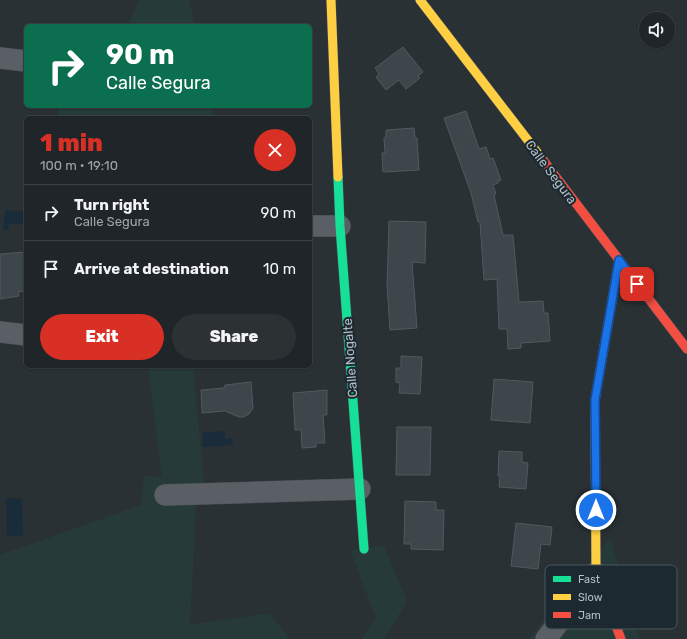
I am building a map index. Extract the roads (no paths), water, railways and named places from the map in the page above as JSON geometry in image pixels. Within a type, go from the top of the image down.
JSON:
[{"type":"street","name":"Calle Nogalte","points":[[331,0],[340,226],[364,549]]},
{"type":"street","name":"Calle Segura","points":[[420,0],[619,260],[686,344]]},
{"type":"street","points":[[0,58],[24,61]]},
{"type":"street","points":[[312,226],[340,226]]},
{"type":"street","points":[[596,565],[595,400],[619,260]]},
{"type":"street","points":[[0,332],[24,335]]},
{"type":"street","points":[[165,495],[360,489]]},
{"type":"street","points":[[546,639],[554,629]]},
{"type":"street","points":[[617,629],[621,639]]},
{"type":"water","points":[[5,210],[24,212],[24,224],[9,224],[8,230],[3,229]]},
{"type":"water","points":[[225,431],[225,439],[232,438],[233,445],[203,447],[202,433]]},
{"type":"water","points":[[6,498],[22,498],[23,536],[7,536]]}]
